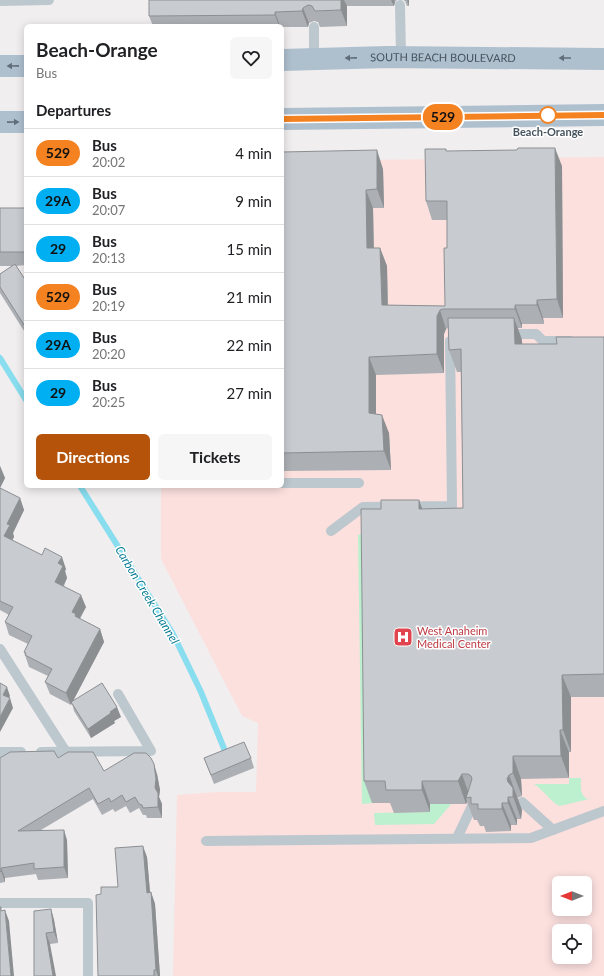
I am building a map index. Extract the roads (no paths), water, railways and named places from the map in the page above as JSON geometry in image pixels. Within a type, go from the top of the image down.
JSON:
[{"type":"main road","name":"SOUTH BEACH BOULEVARD","points":[[284,60],[401,57],[604,59]]},
{"type":"main road","points":[[0,66],[24,66]]},
{"type":"main road","points":[[284,119],[604,115]]},
{"type":"main road","points":[[0,122],[24,122]]},
{"type":"lane","points":[[0,1],[49,0]]},
{"type":"lane","points":[[400,6],[401,57]]},
{"type":"lane","points":[[314,27],[314,59]]},
{"type":"lane","points":[[330,531],[363,507],[452,506],[450,334],[458,334]]},
{"type":"lane","points":[[497,334],[536,334],[543,341],[578,341]]},
{"type":"lane","points":[[284,483],[359,483]]},
{"type":"lane","points":[[0,649],[66,752]]},
{"type":"lane","points":[[0,752],[151,752],[118,694]]},
{"type":"lane","points":[[456,838],[474,802]]},
{"type":"lane","points":[[522,802],[552,830]]},
{"type":"lane","points":[[206,842],[531,838],[604,811]]},
{"type":"lane","points":[[0,903],[88,903],[88,976]]},
{"type":"waterway","name":"Carbon Creek Channel","points":[[0,358],[24,397]]},
{"type":"waterway","name":"Carbon Creek Channel","points":[[81,488],[173,634],[201,692],[225,751]]},
{"type":"place","name":"Beach-Orange","points":[[548,115]]},
{"type":"place","name":"West Anaheim Medical Center","points":[[403,637]]}]
